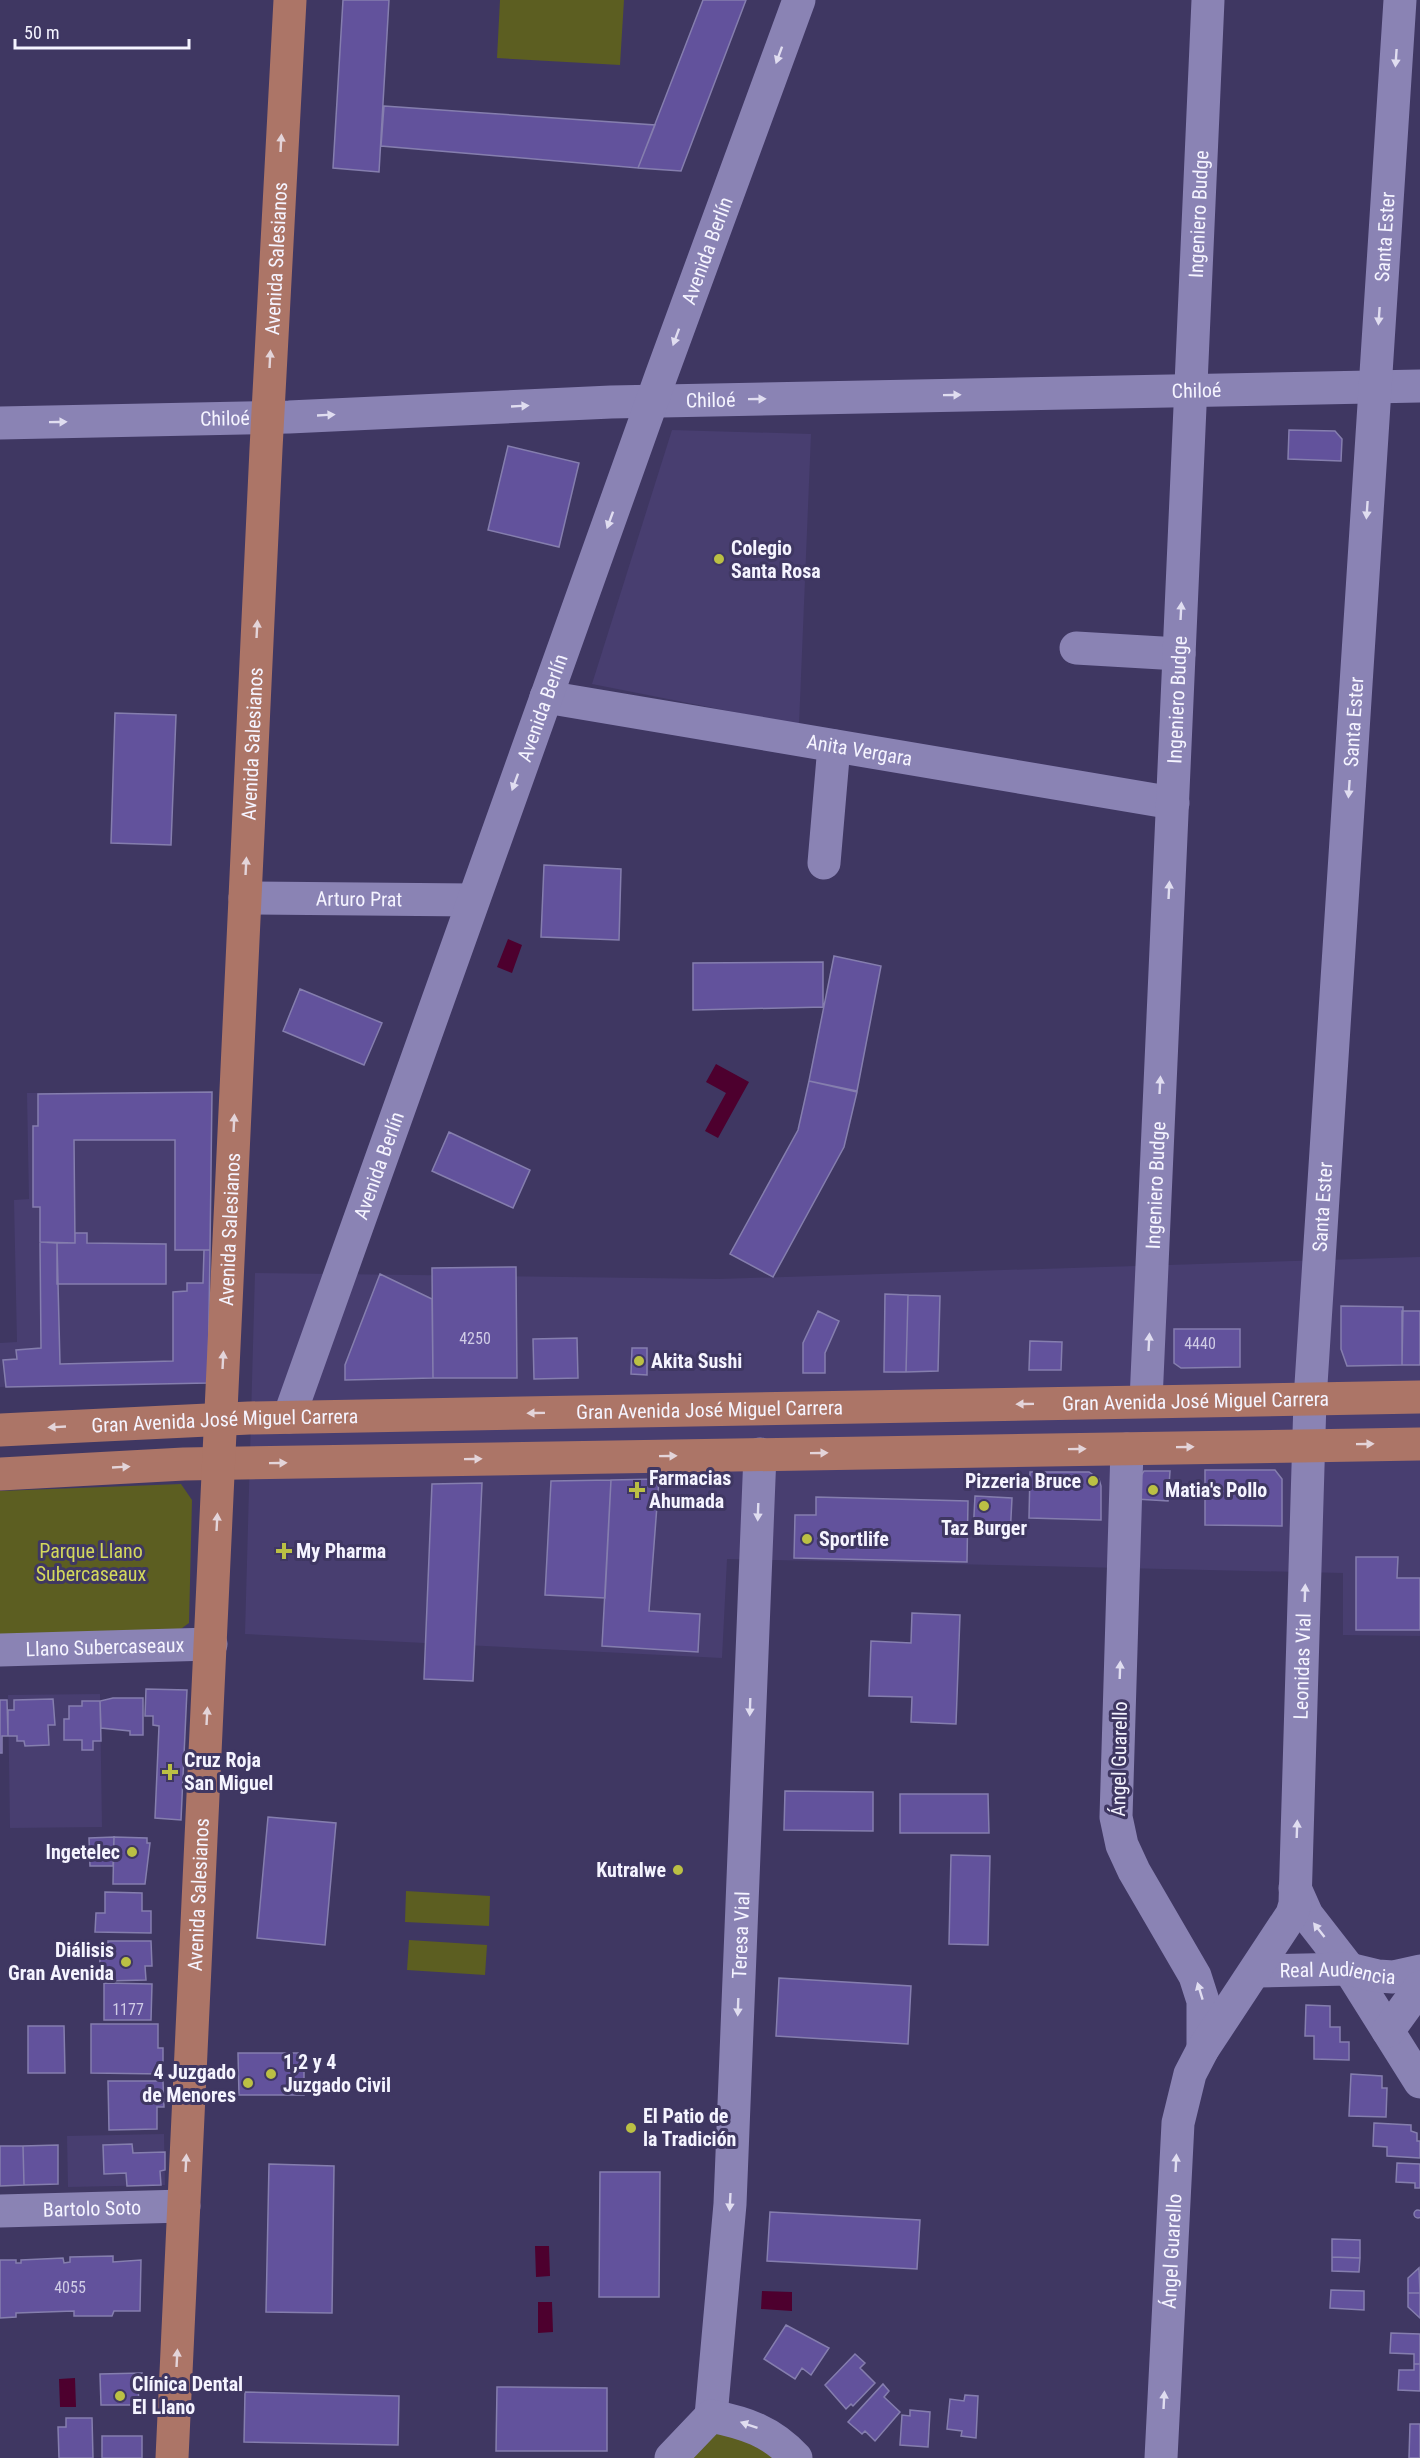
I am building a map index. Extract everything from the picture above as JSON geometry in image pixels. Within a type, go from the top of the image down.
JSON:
[{"type":"main road","name":"Avenida Salesianos","points":[[172,2458],[267,417],[290,0]]},
{"type":"main road","name":"Gran Avenida José Miguel Carrera","points":[[0,1430],[220,1418],[1420,1397]]},
{"type":"main road","points":[[760,1454],[774,1428],[794,1409]]},
{"type":"main road","points":[[0,1474],[219,1464],[1420,1444]]},
{"type":"street","name":"Avenida Berlín","points":[[289,1417],[652,401],[799,0]]},
{"type":"street","name":"Ingeniero Budge","points":[[1146,1401],[1208,0]]},
{"type":"street","name":"Santa Ester","points":[[1310,1445],[1310,1400],[1400,0]]},
{"type":"street","name":"Chiloé","points":[[0,423],[267,417],[652,401],[1420,386]]},
{"type":"street","points":[[1076,648],[1179,654]]},
{"type":"street","name":"Anita Vergara","points":[[546,697],[1173,803]]},
{"type":"street","points":[[824,863],[834,746]]},
{"type":"street","name":"Arturo Prat","points":[[245,898],[473,900]]},
{"type":"street","name":"Leonidas Vial","points":[[1256,1971],[1292,1914],[1295,1888],[1310,1445]]},
{"type":"street","name":"Ángel Guarello","points":[[1127,1449],[1116,1817],[1122,1845],[1134,1871],[1195,1976],[1203,2001],[1203,2049]]},
{"type":"street","name":"Teresa Vial","points":[[711,2416],[730,2204],[760,1454]]},
{"type":"street","name":"Llano Subercaseaux","points":[[0,1650],[211,1644]]},
{"type":"street","name":"Leonidas Vial","points":[[1295,1888],[1308,1915],[1349,1969],[1388,2031]]},
{"type":"street","name":"Real Audiencia","points":[[1256,1971],[1349,1969],[1378,1976],[1400,1976],[1420,1971]]},
{"type":"street","name":"Ángel Guarello","points":[[1161,2458],[1178,2124],[1190,2074],[1203,2049],[1256,1971]]},
{"type":"street","name":"Real Audiencia","points":[[1388,2031],[1420,1988]]},
{"type":"street","points":[[1388,2031],[1420,2082]]},
{"type":"street","name":"Bartolo Soto","points":[[0,2211],[184,2206]]},
{"type":"street","points":[[671,2458],[711,2416],[743,2422],[763,2430],[782,2442],[796,2458]]},
{"type":"shaded area","name":"Colegio Santa Rosa","points":[[672,430],[811,434],[799,725],[592,684]]},
{"type":"shaded area","points":[[508,939],[522,945],[512,973],[497,967]]},
{"type":"shaded area","points":[[716,1064],[749,1082],[718,1138],[705,1131],[726,1093],[706,1082]]},
{"type":"shaded area","points":[[212,1092],[208,1383],[0,1387],[0,1343],[17,1342],[14,1200],[29,1199],[27,1093]]},
{"type":"shaded area","points":[[1420,1257],[1420,1636],[1343,1635],[1343,1573],[727,1559],[722,1658],[245,1634],[255,1273],[719,1279]]},
{"type":"shaded area","points":[[100,1694],[102,1827],[10,1828],[8,1695]]},
{"type":"shaded area","points":[[164,2134],[165,2185],[68,2187],[67,2136]]},
{"type":"shaded area","points":[[535,2246],[549,2246],[550,2276],[536,2277]]},
{"type":"shaded area","points":[[762,2291],[792,2292],[792,2311],[761,2309]]},
{"type":"shaded area","points":[[538,2302],[552,2302],[553,2332],[538,2333]]},
{"type":"shaded area","points":[[75,2378],[76,2407],[60,2407],[59,2379]]},
{"type":"green space","points":[[500,0],[624,0],[620,65],[497,58]]},
{"type":"green space","name":"Parque Llano Subercaseaux","points":[[181,1484],[192,1500],[189,1623],[174,1634],[0,1639],[0,1491]]},
{"type":"green space","points":[[406,1891],[490,1896],[489,1926],[405,1922]]},
{"type":"green space","points":[[409,1940],[487,1945],[485,1975],[407,1970]]},
{"type":"green space","points":[[719,2424],[785,2458],[690,2458]]},
{"type":"building","points":[[343,0],[389,0],[379,172],[333,168]]},
{"type":"building","points":[[703,0],[746,0],[681,171],[638,168]]},
{"type":"building","points":[[384,106],[655,125],[638,168],[381,146]]},
{"type":"building","points":[[1289,430],[1335,431],[1342,439],[1341,461],[1288,459]]},
{"type":"building","points":[[508,446],[579,463],[559,547],[488,530]]},
{"type":"building","points":[[115,713],[176,715],[171,845],[111,843]]},
{"type":"building","points":[[544,865],[621,869],[619,940],[541,937]]},
{"type":"building","points":[[834,956],[881,966],[857,1091],[809,1081]]},
{"type":"building","points":[[823,962],[823,1007],[693,1010],[693,963]]},
{"type":"building","points":[[300,989],[382,1023],[364,1065],[283,1031]]},
{"type":"building","points":[[809,1081],[857,1092],[844,1147],[773,1277],[730,1254],[798,1130]]},
{"type":"building","points":[[212,1092],[210,1250],[175,1250],[175,1140],[74,1140],[75,1243],[40,1242],[40,1207],[33,1207],[33,1126],[38,1126],[38,1094]]},
{"type":"building","points":[[449,1132],[530,1170],[513,1208],[432,1171]]},
{"type":"building","points":[[75,1233],[87,1233],[87,1243],[166,1244],[166,1284],[57,1284],[57,1243],[75,1243]]},
{"type":"building","points":[[40,1242],[57,1243],[60,1364],[173,1361],[173,1292],[187,1291],[187,1283],[203,1283],[204,1250],[210,1250],[208,1383],[6,1387],[3,1360],[17,1359],[16,1350],[41,1348]]},
{"type":"building","points":[[516,1267],[517,1378],[433,1378],[432,1268]]},
{"type":"building","points":[[380,1274],[432,1299],[433,1378],[345,1380],[345,1365]]},
{"type":"building","points":[[885,1294],[908,1295],[906,1372],[884,1372]]},
{"type":"building","points":[[908,1295],[940,1296],[938,1371],[906,1372]]},
{"type":"building","points":[[1341,1306],[1403,1307],[1402,1365],[1347,1366],[1341,1349]]},
{"type":"building","points":[[818,1311],[839,1321],[825,1353],[825,1373],[803,1373],[803,1343]]},
{"type":"building","points":[[1402,1311],[1420,1311],[1420,1365],[1402,1365]]},
{"type":"building","points":[[1174,1329],[1240,1329],[1240,1367],[1181,1368],[1174,1363]]},
{"type":"building","points":[[577,1338],[578,1378],[534,1379],[533,1339]]},
{"type":"building","points":[[1030,1341],[1062,1342],[1061,1370],[1029,1370]]},
{"type":"building","name":"Akita Sushi","points":[[632,1348],[647,1348],[647,1375],[631,1374]]},
{"type":"building","points":[[1205,1470],[1275,1470],[1282,1479],[1282,1526],[1205,1525]]},
{"type":"building","name":"Matia's Pollo","points":[[1144,1471],[1170,1471],[1168,1501],[1136,1499],[1137,1481]]},
{"type":"building","points":[[1030,1472],[1089,1472],[1099,1479],[1101,1486],[1101,1520],[1029,1518]]},
{"type":"building","points":[[659,1479],[649,1611],[700,1614],[698,1652],[602,1646],[611,1480]]},
{"type":"building","points":[[611,1480],[605,1598],[545,1595],[551,1481]]},
{"type":"building","points":[[482,1483],[473,1681],[424,1679],[432,1484]]},
{"type":"building","points":[[975,1496],[1012,1498],[1010,1537],[973,1535]]},
{"type":"building","points":[[816,1497],[968,1501],[967,1562],[794,1558],[795,1515],[816,1515]]},
{"type":"building","points":[[1356,1557],[1398,1557],[1397,1578],[1420,1578],[1420,1630],[1356,1630]]},
{"type":"building","points":[[912,1613],[960,1615],[956,1724],[911,1722],[912,1697],[869,1696],[871,1641],[911,1643]]},
{"type":"building","name":"Cruz Roja San Miguel","points":[[146,1689],[187,1690],[181,1820],[155,1818],[159,1726],[153,1725],[153,1716],[145,1716]]},
{"type":"building","points":[[113,1698],[143,1698],[143,1735],[130,1735],[130,1731],[101,1728],[100,1701]]},
{"type":"building","points":[[53,1699],[55,1725],[48,1725],[49,1745],[25,1746],[24,1741],[17,1741],[17,1736],[8,1736],[8,1710],[14,1710],[14,1700]]},
{"type":"building","points":[[0,1700],[7,1700],[8,1736],[2,1736],[2,1753],[0,1753]]},
{"type":"building","points":[[82,1701],[100,1701],[101,1741],[93,1741],[93,1750],[82,1750],[82,1740],[64,1740],[64,1719],[69,1719],[69,1706],[82,1706]]},
{"type":"building","points":[[785,1791],[873,1792],[873,1831],[784,1830]]},
{"type":"building","points":[[900,1794],[988,1794],[989,1833],[900,1833]]},
{"type":"building","points":[[268,1817],[336,1823],[325,1945],[257,1938]]},
{"type":"building","name":"Ingetelec","points":[[114,1837],[147,1838],[147,1843],[150,1843],[145,1884],[113,1884]]},
{"type":"building","points":[[114,1837],[113,1866],[90,1866],[89,1838]]},
{"type":"building","points":[[951,1855],[990,1856],[988,1945],[949,1944]]},
{"type":"building","points":[[105,1892],[142,1893],[142,1911],[151,1911],[151,1933],[95,1932],[96,1913],[105,1913]]},
{"type":"building","name":"Diálisis Gran Avenida","points":[[108,1941],[151,1941],[152,1966],[145,1966],[146,1980],[105,1981],[105,1977],[99,1977],[100,1959],[108,1959]]},
{"type":"building","points":[[779,1978],[911,1986],[908,2044],[776,2036]]},
{"type":"building","points":[[104,1983],[152,1984],[151,2020],[104,2020]]},
{"type":"building","points":[[1306,2005],[1330,2006],[1330,2027],[1340,2027],[1340,2042],[1349,2042],[1349,2060],[1314,2059],[1314,2036],[1305,2036]]},
{"type":"building","points":[[91,2024],[158,2024],[158,2048],[163,2048],[163,2074],[91,2073]]},
{"type":"building","points":[[28,2026],[64,2026],[65,2073],[28,2073]]},
{"type":"building","name":"1,2 y 4 Juzgado Civil","points":[[238,2053],[304,2053],[304,2095],[239,2095]]},
{"type":"building","points":[[1351,2074],[1382,2076],[1382,2088],[1387,2088],[1386,2117],[1349,2116]]},
{"type":"building","points":[[108,2081],[163,2081],[164,2107],[157,2107],[157,2129],[109,2130]]},
{"type":"building","points":[[1374,2123],[1411,2125],[1411,2131],[1417,2133],[1417,2141],[1420,2141],[1420,2158],[1387,2156],[1387,2147],[1373,2146]]},
{"type":"building","points":[[132,2144],[133,2153],[165,2152],[165,2170],[160,2171],[161,2185],[127,2186],[126,2173],[104,2174],[103,2145]]},
{"type":"building","points":[[58,2145],[58,2184],[24,2185],[23,2146]]},
{"type":"building","points":[[0,2146],[23,2146],[24,2185],[0,2186]]},
{"type":"building","points":[[1397,2163],[1420,2164],[1420,2188],[1415,2188],[1415,2183],[1396,2182]]},
{"type":"building","points":[[269,2164],[334,2166],[332,2313],[266,2312]]},
{"type":"building","points":[[600,2172],[660,2172],[659,2297],[599,2297]]},
{"type":"building","points":[[1418,2210],[1422,2214],[1418,2218],[1414,2214]]},
{"type":"building","points":[[770,2212],[920,2220],[917,2269],[767,2261]]},
{"type":"building","points":[[1332,2239],[1360,2240],[1360,2258],[1332,2257]]},
{"type":"building","points":[[113,2256],[113,2262],[141,2260],[140,2311],[114,2311],[112,2316],[74,2316],[74,2311],[16,2313],[16,2317],[0,2318],[0,2260],[16,2260],[16,2263],[21,2263],[21,2260],[63,2258],[64,2263],[70,2262],[70,2257]]},
{"type":"building","points":[[1332,2257],[1360,2258],[1359,2272],[1332,2271]]},
{"type":"building","points":[[1419,2268],[1420,2293],[1408,2293],[1408,2278]]},
{"type":"building","points":[[1331,2290],[1364,2291],[1364,2310],[1330,2308]]},
{"type":"building","points":[[1408,2293],[1420,2293],[1420,2318],[1408,2307]]},
{"type":"building","points":[[786,2325],[829,2348],[811,2375],[802,2368],[795,2379],[764,2359]]},
{"type":"building","points":[[1391,2333],[1420,2334],[1420,2364],[1414,2364],[1414,2354],[1390,2353]]},
{"type":"building","points":[[855,2354],[865,2363],[860,2368],[875,2383],[853,2406],[851,2404],[846,2409],[825,2385]]},
{"type":"building","points":[[1414,2364],[1420,2364],[1420,2391],[1398,2390],[1399,2370],[1414,2370]]},
{"type":"building","name":"Clínica Dental El Llano","points":[[142,2373],[142,2386],[138,2386],[139,2405],[101,2405],[100,2374]]},
{"type":"building","points":[[883,2384],[889,2391],[884,2397],[900,2412],[875,2441],[865,2431],[862,2434],[848,2422]]},
{"type":"building","points":[[497,2387],[607,2388],[607,2451],[496,2451]]},
{"type":"building","points":[[245,2392],[399,2396],[398,2445],[244,2442]]},
{"type":"building","points":[[965,2395],[978,2396],[976,2438],[961,2436],[962,2431],[947,2429],[950,2399],[964,2401]]},
{"type":"building","points":[[910,2410],[930,2412],[928,2447],[900,2445],[902,2415],[910,2416]]},
{"type":"building","points":[[66,2418],[92,2418],[93,2458],[59,2458],[58,2427],[66,2427]]},
{"type":"building","points":[[1410,2424],[1420,2424],[1420,2458],[1409,2458]]},
{"type":"building","points":[[102,2436],[142,2436],[142,2458],[102,2458]]},
{"type":"place","name":"Colegio Santa Rosa","points":[[719,559]]},
{"type":"place","name":"Akita Sushi","points":[[639,1361]]},
{"type":"place","name":"Pizzeria Bruce","points":[[1093,1481]]},
{"type":"place","name":"Farmacias Ahumada","points":[[637,1490]]},
{"type":"place","name":"Matia's Pollo","points":[[1153,1490]]},
{"type":"place","name":"Taz Burger","points":[[984,1506]]},
{"type":"place","name":"Sportlife","points":[[807,1539]]},
{"type":"place","name":"My Pharma","points":[[284,1551]]},
{"type":"place","name":"Cruz Roja San Miguel","points":[[170,1772]]},
{"type":"place","name":"Ingetelec","points":[[132,1852]]},
{"type":"place","name":"Kutralwe","points":[[678,1870]]},
{"type":"place","name":"Diálisis Gran Avenida","points":[[126,1962]]},
{"type":"place","name":"1,2 y 4 Juzgado Civil","points":[[271,2074]]},
{"type":"place","name":"4 Juzgado de Menores","points":[[248,2083]]},
{"type":"place","name":"El Patio de la Tradición","points":[[631,2128]]},
{"type":"place","name":"Clínica Dental El Llano","points":[[120,2396]]}]
